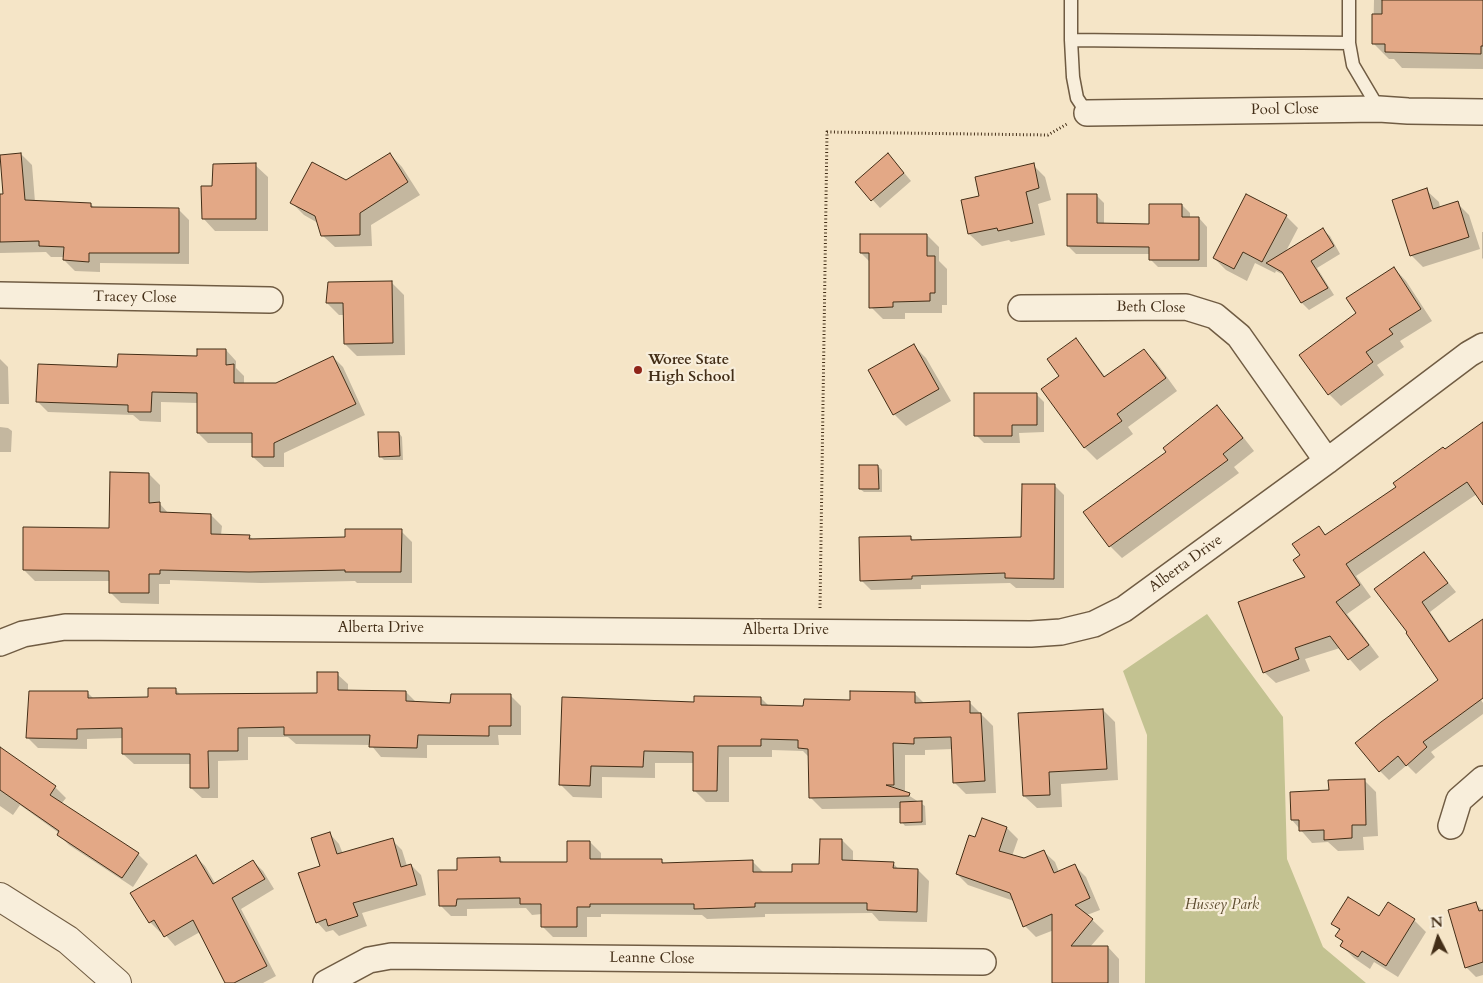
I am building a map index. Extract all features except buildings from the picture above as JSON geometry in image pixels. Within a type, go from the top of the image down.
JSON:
[{"type":"street","name":"Pool Close","points":[[1087,113],[1379,109],[1483,112]]},
{"type":"street","name":"Tracey Close","points":[[0,296],[270,300]]},
{"type":"street","name":"Beth Close","points":[[1021,308],[1186,307],[1215,316],[1239,336],[1327,461]]},
{"type":"street","name":"Alberta Drive","points":[[0,644],[23,634],[64,627],[1031,634],[1061,632],[1094,624],[1124,609],[1327,461],[1469,354],[1483,346]]},
{"type":"street","points":[[1451,826],[1459,800],[1483,778]]},
{"type":"street","points":[[0,897],[68,940],[117,983]]},
{"type":"street","name":"Leanne Close","points":[[326,983],[369,960],[391,956],[984,962]]},
{"type":"lane","points":[[1071,0],[1073,77],[1077,98],[1087,113]]},
{"type":"lane","points":[[1349,0],[1349,43],[1352,65],[1379,109]]},
{"type":"lane","points":[[1071,40],[1349,43]]},
{"type":"path","points":[[820,632],[827,132],[1048,134],[1087,113]]},
{"type":"green space","name":"Hussey Park","points":[[1207,614],[1283,717],[1287,859],[1323,947],[1366,983],[1145,983],[1147,735],[1123,671]]},
{"type":"place","name":"Woree State High School","points":[[638,370]]}]
